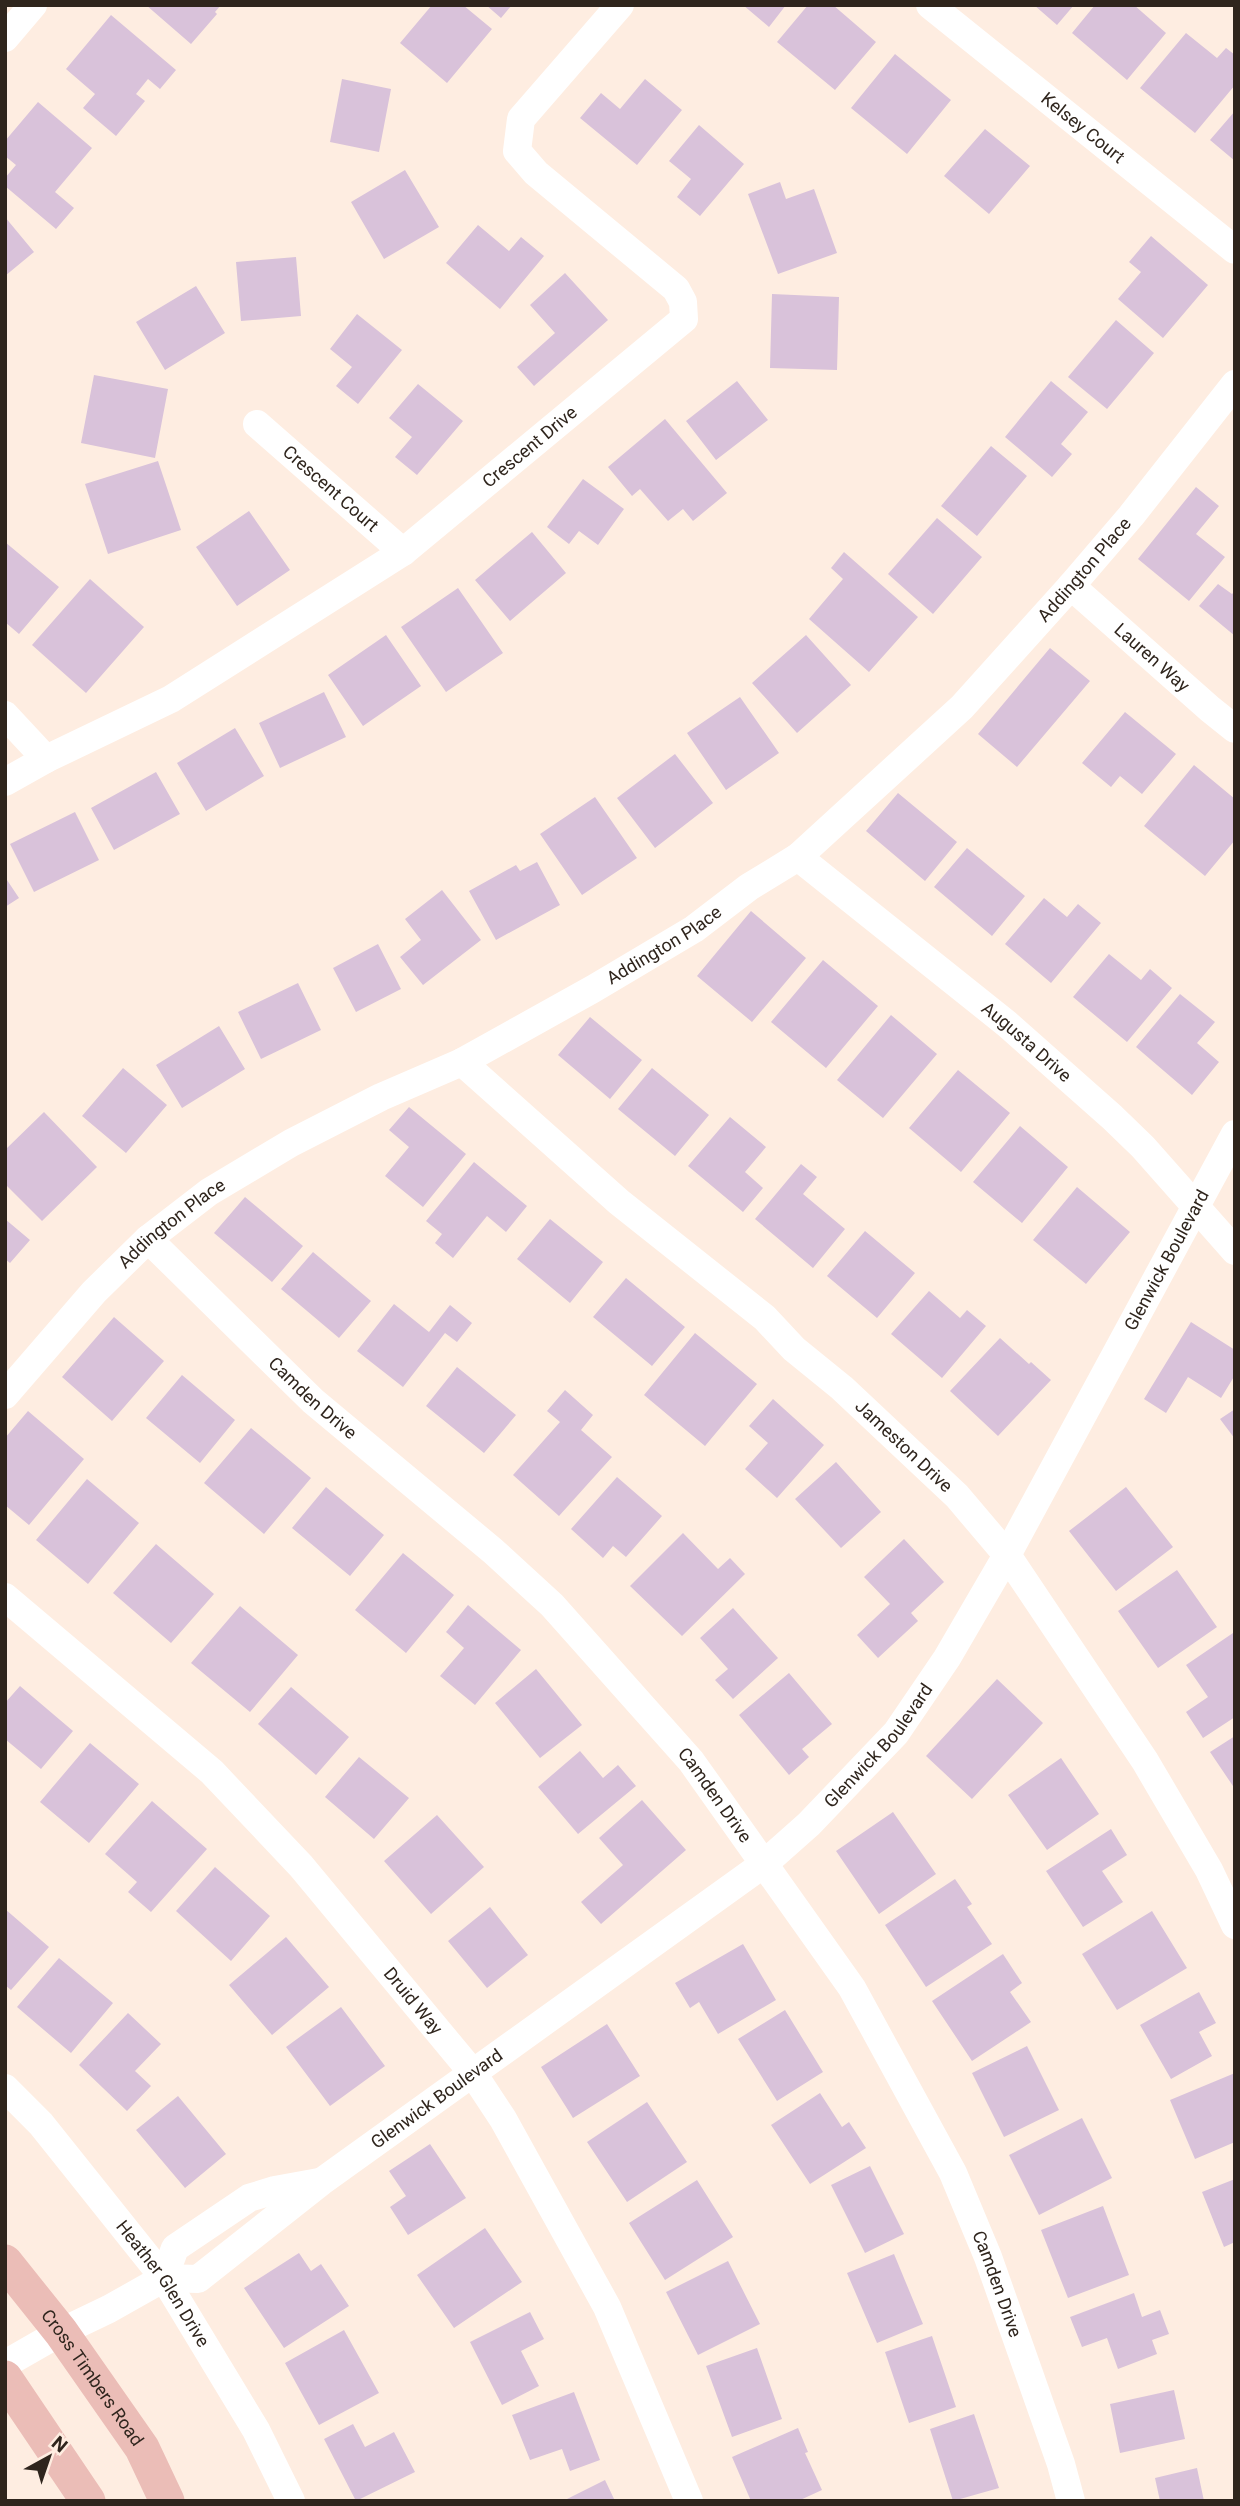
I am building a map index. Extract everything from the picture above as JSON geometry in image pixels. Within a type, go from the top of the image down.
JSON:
[{"type":"main road","name":"Cross Timbers Road","points":[[5,2262],[61,2332],[142,2448],[167,2501]]},
{"type":"main road","points":[[5,2378],[88,2501]]},
{"type":"street","points":[[5,38],[33,5]]},
{"type":"street","name":"Crescent Drive","points":[[5,782],[46,759],[171,699],[403,552],[684,319],[683,302],[676,289],[536,173],[517,151],[521,119],[620,5]]},
{"type":"street","name":"Kelsey Court","points":[[930,5],[1235,250]]},
{"type":"street","name":"Addington Place","points":[[5,1395],[94,1292],[148,1239],[209,1192],[291,1143],[381,1097],[462,1062],[593,989],[694,929],[748,887],[797,857],[962,707],[1071,586],[1235,384]]},
{"type":"street","name":"Crescent Court","points":[[257,425],[403,552]]},
{"type":"street","name":"Lauren Way","points":[[1071,586],[1235,729]]},
{"type":"street","points":[[5,715],[46,759]]},
{"type":"street","name":"Augusta Drive","points":[[797,857],[1007,1024],[1143,1147],[1235,1251]]},
{"type":"street","name":"Jameston Drive","points":[[462,1062],[619,1202],[765,1318],[794,1349],[842,1388],[957,1496],[1007,1555],[1144,1761],[1209,1870],[1235,1926]]},
{"type":"street","name":"Glenwick Boulevard","points":[[321,2182],[275,2190],[249,2198],[175,2248],[164,2278],[198,2279],[321,2182],[765,1863],[809,1824],[896,1733],[947,1658],[1007,1555],[1235,1135]]},
{"type":"street","name":"Camden Drive","points":[[148,1239],[313,1401],[493,1551],[552,1605],[691,1761],[852,1988],[953,2173],[988,2257],[1061,2464],[1071,2501]]},
{"type":"street","name":"Druid Way","points":[[5,1597],[212,1772],[301,1866],[472,2072],[503,2119],[607,2307],[689,2501]]},
{"type":"street","name":"Heather Glen Drive","points":[[5,2088],[41,2124],[164,2278],[256,2430],[291,2501]]},
{"type":"street","points":[[5,2364],[164,2278]]},
{"type":"building","points":[[146,5],[221,5],[215,12],[217,14],[191,44]]},
{"type":"building","points":[[432,5],[463,5],[492,29],[447,83],[400,43]]},
{"type":"building","points":[[486,5],[512,5],[501,18]]},
{"type":"building","points":[[743,5],[786,5],[769,27]]},
{"type":"building","points":[[808,5],[833,5],[876,42],[835,90],[777,42]]},
{"type":"building","points":[[1034,5],[1074,5],[1057,25]]},
{"type":"building","points":[[1095,5],[1134,5],[1166,33],[1127,80],[1072,33]]},
{"type":"building","points":[[111,15],[176,70],[160,89],[148,79],[136,94],[145,101],[116,136],[83,108],[95,94],[66,69]]},
{"type":"building","points":[[1186,33],[1217,58],[1226,48],[1235,55],[1235,85],[1195,133],[1140,88]]},
{"type":"building","points":[[895,54],[951,100],[907,154],[851,108]]},
{"type":"building","points":[[342,79],[391,89],[379,152],[330,142]]},
{"type":"building","points":[[645,79],[682,110],[637,165],[580,118],[601,93],[620,109]]},
{"type":"building","points":[[38,102],[92,148],[55,192],[74,208],[56,229],[5,186],[5,178],[16,165],[5,156],[5,141]]},
{"type":"building","points":[[1235,111],[1235,161],[1210,140]]},
{"type":"building","points":[[699,125],[744,164],[700,216],[677,197],[691,179],[669,161]]},
{"type":"building","points":[[985,129],[1030,166],[989,214],[944,176]]},
{"type":"building","points":[[405,170],[439,227],[384,259],[351,202]]},
{"type":"building","points":[[780,182],[786,199],[814,189],[837,253],[778,274],[748,194]]},
{"type":"building","points":[[5,217],[34,252],[5,276]]},
{"type":"building","points":[[478,225],[509,251],[521,237],[544,256],[500,309],[446,263]]},
{"type":"building","points":[[1151,236],[1208,285],[1163,338],[1118,299],[1141,272],[1129,262]]},
{"type":"building","points":[[296,257],[301,316],[241,321],[236,262]]},
{"type":"building","points":[[565,273],[608,320],[534,386],[517,367],[555,333],[530,305]]},
{"type":"building","points":[[196,286],[225,333],[165,370],[136,322]]},
{"type":"building","points":[[772,294],[839,297],[837,370],[770,368]]},
{"type":"building","points":[[357,314],[402,350],[358,404],[336,386],[352,367],[330,349]]},
{"type":"building","points":[[1116,320],[1154,353],[1107,409],[1068,377]]},
{"type":"building","points":[[94,375],[168,389],[155,458],[81,443]]},
{"type":"building","points":[[737,381],[768,420],[716,460],[686,421]]},
{"type":"building","points":[[1051,381],[1088,412],[1061,444],[1072,454],[1052,477],[1005,437]]},
{"type":"building","points":[[418,384],[463,421],[417,475],[395,457],[412,437],[389,418]]},
{"type":"building","points":[[665,419],[727,493],[693,521],[683,509],[668,521],[640,489],[632,496],[608,467]]},
{"type":"building","points":[[991,446],[1027,476],[977,536],[941,506]]},
{"type":"building","points":[[158,461],[181,530],[108,554],[85,484]]},
{"type":"building","points":[[583,479],[624,509],[598,545],[579,531],[569,544],[547,527]]},
{"type":"building","points":[[1196,487],[1219,506],[1196,534],[1225,557],[1189,601],[1138,559]]},
{"type":"building","points":[[249,511],[290,570],[237,606],[196,547]]},
{"type":"building","points":[[937,518],[982,557],[933,614],[888,574]]},
{"type":"building","points":[[532,532],[566,573],[510,621],[475,580]]},
{"type":"building","points":[[5,542],[59,587],[19,634],[5,622]]},
{"type":"building","points":[[844,552],[918,617],[869,672],[809,619],[843,579],[831,568]]},
{"type":"building","points":[[90,579],[144,627],[86,693],[32,645]]},
{"type":"building","points":[[1218,584],[1232,594],[1235,591],[1235,636],[1199,606]]},
{"type":"building","points":[[458,588],[503,653],[446,692],[401,627]]},
{"type":"building","points":[[386,635],[421,686],[363,726],[328,675]]},
{"type":"building","points":[[806,635],[851,685],[797,733],[752,683]]},
{"type":"building","points":[[1050,648],[1090,681],[1017,767],[978,734]]},
{"type":"building","points":[[324,692],[346,737],[280,768],[259,723]]},
{"type":"building","points":[[740,697],[779,753],[726,790],[687,733]]},
{"type":"building","points":[[1125,712],[1176,754],[1142,794],[1120,776],[1111,787],[1082,763]]},
{"type":"building","points":[[235,728],[264,776],[206,811],[177,763]]},
{"type":"building","points":[[675,754],[713,803],[655,848],[617,798]]},
{"type":"building","points":[[1194,765],[1235,799],[1235,840],[1205,876],[1144,826]]},
{"type":"building","points":[[156,772],[180,814],[114,850],[91,808]]},
{"type":"building","points":[[898,793],[957,842],[925,881],[866,831]]},
{"type":"building","points":[[595,797],[637,858],[582,895],[540,834]]},
{"type":"building","points":[[75,812],[99,860],[34,892],[10,844]]},
{"type":"building","points":[[967,848],[1025,896],[992,936],[934,887]]},
{"type":"building","points":[[537,862],[560,905],[496,940],[469,891],[516,865],[520,871]]},
{"type":"building","points":[[5,877],[19,898],[5,907]]},
{"type":"building","points":[[442,890],[481,940],[423,985],[400,957],[421,940],[405,919]]},
{"type":"building","points":[[1044,898],[1067,917],[1078,904],[1101,923],[1051,983],[1005,944]]},
{"type":"building","points":[[751,911],[806,958],[752,1022],[697,976]]},
{"type":"building","points":[[378,944],[401,989],[356,1012],[333,968]]},
{"type":"building","points":[[1109,954],[1141,980],[1150,969],[1172,988],[1127,1042],[1073,997]]},
{"type":"building","points":[[823,960],[878,1006],[826,1068],[771,1022]]},
{"type":"building","points":[[298,983],[321,1030],[261,1059],[238,1012]]},
{"type":"building","points":[[1180,994],[1215,1022],[1197,1043],[1219,1062],[1192,1095],[1136,1047]]},
{"type":"building","points":[[891,1015],[937,1054],[883,1118],[837,1080]]},
{"type":"building","points":[[590,1017],[642,1060],[610,1099],[558,1055]]},
{"type":"building","points":[[219,1026],[245,1069],[182,1108],[156,1065]]},
{"type":"building","points":[[123,1068],[167,1105],[126,1153],[82,1116]]},
{"type":"building","points":[[652,1068],[709,1115],[675,1156],[618,1109]]},
{"type":"building","points":[[958,1070],[1010,1113],[961,1172],[909,1128]]},
{"type":"building","points":[[409,1107],[466,1154],[423,1207],[385,1176],[409,1147],[389,1130]]},
{"type":"building","points":[[44,1112],[97,1167],[42,1221],[5,1184],[5,1150]]},
{"type":"building","points":[[730,1117],[766,1147],[745,1172],[763,1188],[743,1212],[688,1166]]},
{"type":"building","points":[[1020,1126],[1068,1167],[1022,1223],[973,1182]]},
{"type":"building","points":[[474,1162],[527,1206],[506,1232],[487,1216],[453,1258],[435,1243],[442,1234],[426,1221]]},
{"type":"building","points":[[801,1164],[817,1177],[803,1194],[845,1229],[813,1268],[755,1219]]},
{"type":"building","points":[[1077,1187],[1130,1232],[1086,1284],[1033,1240]]},
{"type":"building","points":[[245,1197],[303,1246],[272,1282],[214,1233]]},
{"type":"building","points":[[5,1219],[30,1240],[10,1263],[5,1259]]},
{"type":"building","points":[[550,1219],[603,1262],[570,1303],[517,1259]]},
{"type":"building","points":[[865,1231],[915,1273],[877,1318],[827,1276]]},
{"type":"building","points":[[313,1252],[371,1301],[339,1338],[281,1289]]},
{"type":"building","points":[[626,1278],[685,1327],[652,1366],[593,1317]]},
{"type":"building","points":[[929,1291],[960,1318],[967,1310],[986,1326],[942,1378],[891,1334]]},
{"type":"building","points":[[394,1304],[429,1332],[450,1305],[472,1323],[457,1342],[445,1333],[403,1387],[357,1351]]},
{"type":"building","points":[[114,1317],[164,1361],[112,1421],[62,1377]]},
{"type":"building","points":[[1191,1322],[1235,1350],[1235,1375],[1221,1398],[1188,1377],[1166,1413],[1144,1399]]},
{"type":"building","points":[[695,1333],[757,1384],[705,1446],[644,1395]]},
{"type":"building","points":[[1000,1338],[1051,1380],[998,1436],[950,1391]]},
{"type":"building","points":[[457,1367],[516,1415],[484,1453],[426,1406]]},
{"type":"building","points":[[182,1375],[235,1420],[200,1463],[146,1418]]},
{"type":"building","points":[[565,1390],[593,1415],[581,1430],[612,1457],[559,1516],[513,1475],[560,1422],[547,1411]]},
{"type":"building","points":[[773,1399],[824,1445],[777,1498],[745,1469],[768,1443],[749,1426]]},
{"type":"building","points":[[1235,1409],[1235,1439],[1220,1419]]},
{"type":"building","points":[[28,1411],[84,1459],[29,1525],[5,1505],[5,1438]]},
{"type":"building","points":[[251,1428],[311,1478],[264,1534],[204,1483]]},
{"type":"building","points":[[836,1462],[881,1512],[841,1548],[795,1499]]},
{"type":"building","points":[[617,1477],[662,1516],[626,1557],[613,1546],[603,1558],[571,1529]]},
{"type":"building","points":[[87,1479],[139,1523],[88,1584],[36,1540]]},
{"type":"building","points":[[326,1487],[384,1535],[350,1576],[292,1528]]},
{"type":"building","points":[[1126,1487],[1173,1547],[1116,1591],[1069,1531]]},
{"type":"building","points":[[683,1533],[718,1569],[730,1558],[745,1574],[682,1636],[630,1586]]},
{"type":"building","points":[[904,1539],[944,1582],[911,1613],[918,1621],[878,1658],[857,1635],[890,1604],[864,1577]]},
{"type":"building","points":[[156,1544],[214,1594],[171,1643],[113,1593]]},
{"type":"building","points":[[403,1553],[454,1595],[406,1653],[355,1610]]},
{"type":"building","points":[[1177,1570],[1217,1627],[1158,1668],[1118,1611]]},
{"type":"building","points":[[468,1605],[521,1650],[475,1705],[440,1676],[464,1648],[446,1632]]},
{"type":"building","points":[[240,1606],[298,1655],[250,1712],[191,1663]]},
{"type":"building","points":[[733,1608],[778,1658],[733,1699],[715,1680],[728,1669],[700,1638]]},
{"type":"building","points":[[1233,1633],[1235,1717],[1203,1738],[1186,1712],[1208,1697],[1186,1665]]},
{"type":"building","points":[[536,1669],[582,1725],[540,1758],[495,1703]]},
{"type":"building","points":[[789,1673],[832,1724],[802,1749],[809,1757],[789,1775],[739,1715]]},
{"type":"building","points":[[997,1679],[1043,1723],[972,1799],[926,1756]]},
{"type":"building","points":[[20,1686],[73,1731],[41,1769],[5,1739],[5,1703]]},
{"type":"building","points":[[291,1687],[349,1737],[316,1775],[258,1724]]},
{"type":"building","points":[[1235,1736],[1235,1789],[1210,1752]]},
{"type":"building","points":[[90,1743],[139,1784],[89,1843],[40,1802]]},
{"type":"building","points":[[580,1751],[603,1778],[618,1765],[636,1786],[578,1834],[538,1787]]},
{"type":"building","points":[[359,1757],[409,1798],[374,1839],[325,1797]]},
{"type":"building","points":[[1061,1758],[1099,1814],[1047,1850],[1008,1795]]},
{"type":"building","points":[[642,1800],[686,1850],[601,1924],[581,1902],[623,1865],[599,1838]]},
{"type":"building","points":[[152,1801],[207,1849],[151,1912],[128,1892],[137,1882],[105,1854]]},
{"type":"building","points":[[893,1812],[936,1874],[879,1914],[836,1851]]},
{"type":"building","points":[[437,1815],[484,1867],[431,1914],[384,1861]]},
{"type":"building","points":[[1111,1829],[1127,1855],[1102,1871],[1123,1902],[1083,1927],[1046,1871]]},
{"type":"building","points":[[215,1867],[270,1916],[231,1961],[176,1911]]},
{"type":"building","points":[[955,1879],[972,1904],[967,1907],[992,1944],[926,1987],[885,1925]]},
{"type":"building","points":[[490,1907],[528,1955],[487,1988],[448,1941]]},
{"type":"building","points":[[5,1909],[49,1947],[11,1990],[5,1985]]},
{"type":"building","points":[[1152,1911],[1187,1968],[1117,2010],[1082,1954]]},
{"type":"building","points":[[286,1937],[329,1987],[272,2035],[229,1985]]},
{"type":"building","points":[[743,1944],[776,2000],[718,2034],[699,2002],[690,2008],[675,1983]]},
{"type":"building","points":[[1003,1954],[1022,1983],[1010,1992],[1031,2022],[972,2061],[932,2001]]},
{"type":"building","points":[[59,1958],[113,2003],[71,2053],[17,2007]]},
{"type":"building","points":[[1199,1992],[1216,2023],[1199,2032],[1212,2056],[1171,2079],[1140,2025]]},
{"type":"building","points":[[341,2007],[385,2066],[330,2106],[286,2047]]},
{"type":"building","points":[[785,2010],[823,2072],[777,2101],[738,2039]]},
{"type":"building","points":[[128,2013],[161,2044],[135,2071],[151,2086],[127,2111],[79,2065]]},
{"type":"building","points":[[607,2024],[640,2076],[573,2118],[541,2067]]},
{"type":"building","points":[[1027,2046],[1059,2110],[1004,2137],[972,2073]]},
{"type":"building","points":[[1235,2073],[1235,2142],[1195,2159],[1170,2100]]},
{"type":"building","points":[[820,2093],[842,2127],[849,2122],[866,2148],[810,2184],[771,2125]]},
{"type":"building","points":[[178,2096],[226,2154],[185,2188],[136,2130]]},
{"type":"building","points":[[647,2102],[687,2162],[627,2202],[587,2142]]},
{"type":"building","points":[[1082,2118],[1112,2178],[1039,2215],[1009,2155]]},
{"type":"building","points":[[430,2144],[466,2198],[408,2235],[390,2207],[406,2196],[389,2171]]},
{"type":"building","points":[[870,2166],[904,2234],[865,2253],[831,2185]]},
{"type":"building","points":[[1235,2179],[1235,2242],[1224,2247],[1202,2192]]},
{"type":"building","points":[[697,2180],[733,2237],[665,2280],[629,2223]]},
{"type":"building","points":[[1103,2206],[1129,2275],[1068,2298],[1041,2230]]},
{"type":"building","points":[[485,2228],[522,2282],[454,2328],[417,2275]]},
{"type":"building","points":[[299,2253],[311,2271],[321,2264],[349,2306],[284,2348],[244,2288]]},
{"type":"building","points":[[894,2254],[923,2324],[877,2343],[847,2273]]},
{"type":"building","points":[[728,2261],[760,2324],[698,2355],[666,2292]]},
{"type":"building","points":[[1134,2293],[1142,2317],[1160,2310],[1169,2334],[1152,2340],[1157,2354],[1118,2369],[1107,2338],[1082,2347],[1070,2317]]},
{"type":"building","points":[[530,2312],[544,2339],[521,2351],[539,2386],[502,2405],[470,2342]]},
{"type":"building","points":[[344,2330],[379,2393],[319,2425],[285,2363]]},
{"type":"building","points":[[932,2336],[956,2407],[909,2423],[885,2352]]},
{"type":"building","points":[[757,2348],[782,2419],[732,2437],[706,2366]]},
{"type":"building","points":[[1174,2390],[1185,2439],[1120,2453],[1110,2404]]},
{"type":"building","points":[[574,2392],[600,2460],[570,2471],[562,2449],[530,2460],[512,2415]]},
{"type":"building","points":[[974,2414],[999,2488],[953,2501],[930,2429]]},
{"type":"building","points":[[353,2424],[365,2447],[394,2432],[415,2472],[356,2501],[324,2439]]},
{"type":"building","points":[[798,2428],[808,2452],[805,2453],[822,2490],[798,2501],[751,2501],[732,2457]]},
{"type":"building","points":[[1197,2468],[1204,2501],[1160,2501],[1155,2478]]},
{"type":"building","points":[[605,2480],[615,2501],[563,2501]]}]
